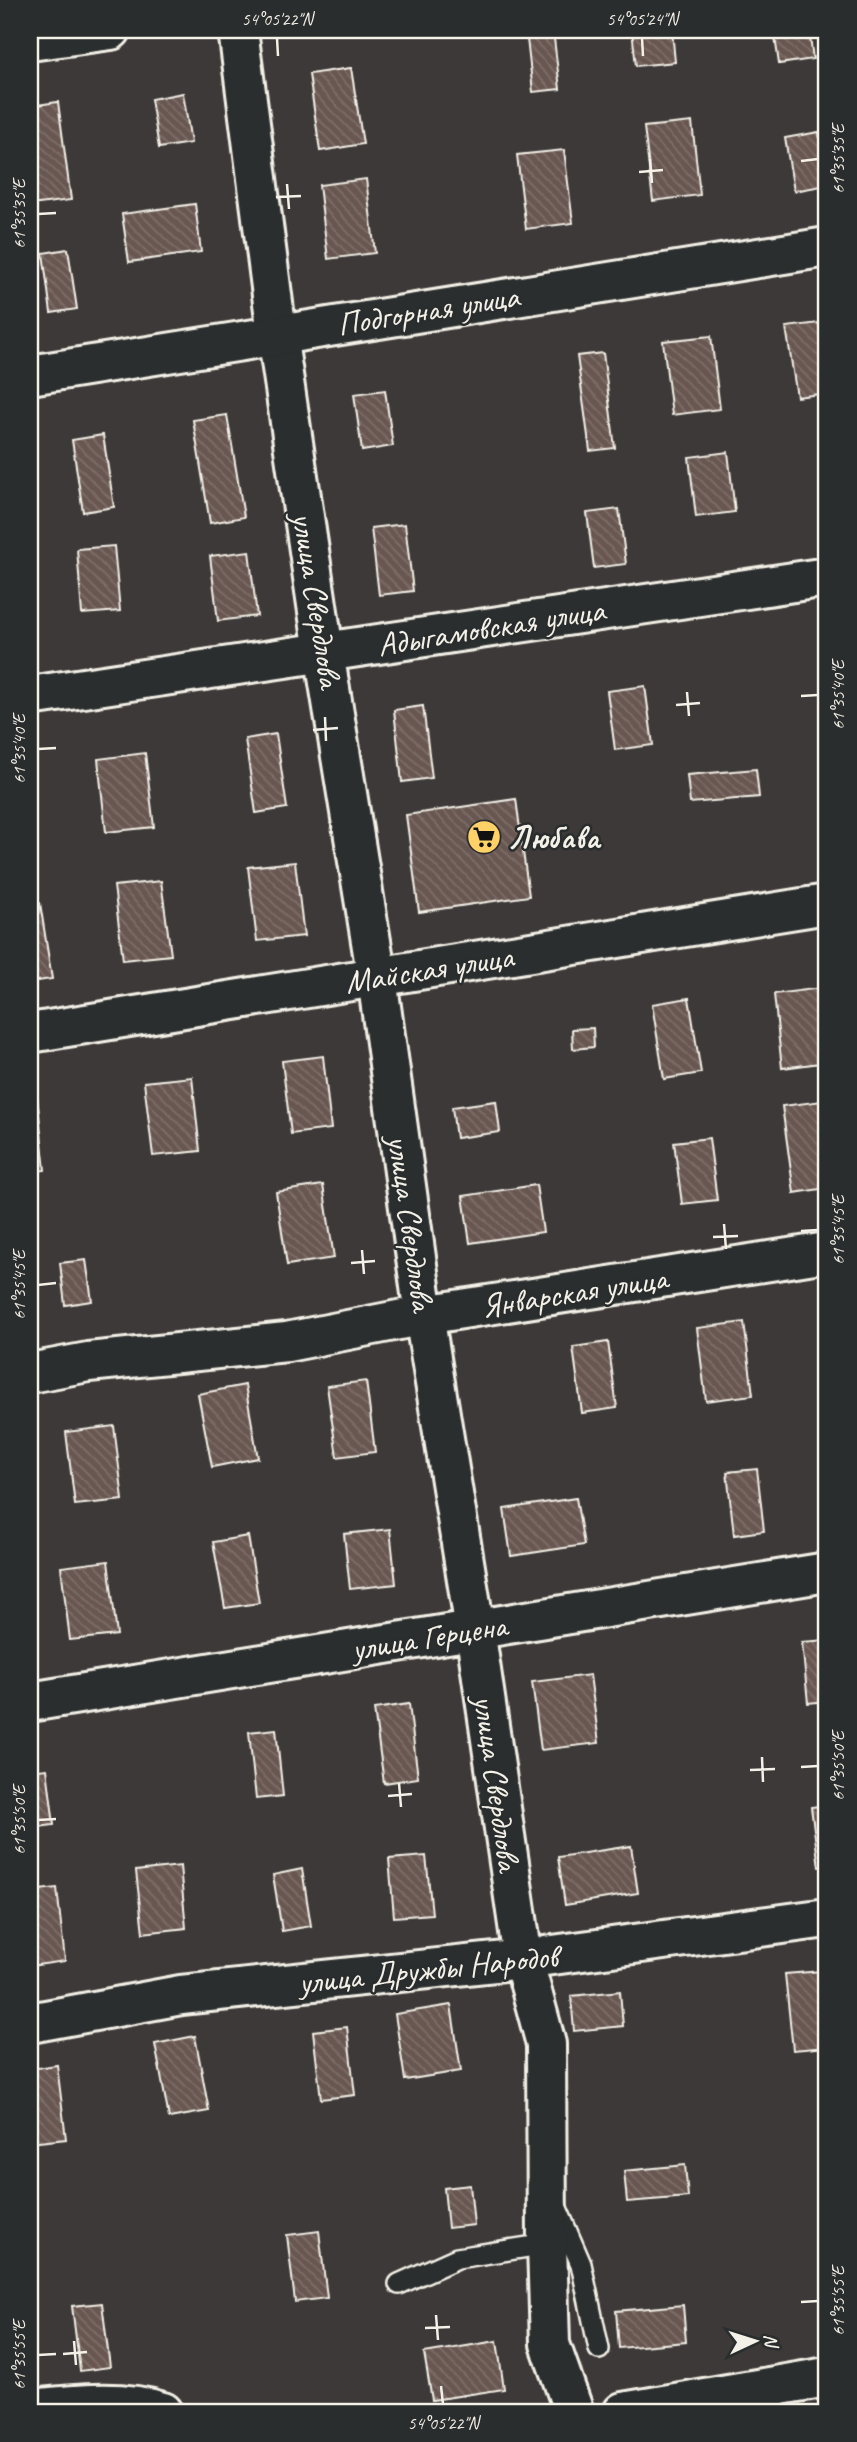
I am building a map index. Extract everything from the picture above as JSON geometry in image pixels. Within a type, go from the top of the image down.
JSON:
[{"type":"street","points":[[30,41],[111,30]]},
{"type":"street","name":"улица Свердлова","points":[[238,30],[277,334],[324,652],[377,978],[424,1315],[475,1629],[523,1959],[546,2044],[550,2344],[575,2412]]},
{"type":"street","name":"Подгорная улица","points":[[30,375],[827,247]]},
{"type":"street","name":"Адыгамовская улица","points":[[30,696],[827,577]]},
{"type":"street","name":"Майская улица","points":[[30,1033],[827,904]]},
{"type":"street","name":"Январская улица","points":[[30,1373],[88,1362],[287,1342],[424,1315],[827,1252]]},
{"type":"street","name":"улица Герцена","points":[[30,1702],[827,1572]]},
{"type":"street","name":"улица Дружбы Народов","points":[[30,2023],[181,1995],[523,1959],[827,1918]]},
{"type":"street","points":[[623,2412],[827,2377]]},
{"type":"street","points":[[30,2409],[121,2404],[148,2407],[163,2412]]},
{"type":"lane","points":[[546,2182],[581,2264],[598,2349]]},
{"type":"lane","points":[[398,2284],[457,2258],[547,2244]]},
{"type":"building","points":[[526,30],[553,30],[560,89],[533,92]]},
{"type":"building","points":[[632,30],[672,30],[675,62],[636,66]]},
{"type":"building","points":[[774,30],[809,30],[813,59],[779,64]]},
{"type":"building","points":[[351,68],[363,144],[320,151],[309,74]]},
{"type":"building","points":[[183,93],[191,143],[159,148],[151,99]]},
{"type":"building","points":[[58,102],[71,200],[30,205],[30,106]]},
{"type":"building","points":[[692,122],[700,195],[653,201],[644,127]]},
{"type":"building","points":[[819,132],[827,185],[794,191],[785,138]]},
{"type":"building","points":[[564,150],[573,223],[526,229],[517,155]]},
{"type":"building","points":[[366,179],[375,253],[328,259],[319,185]]},
{"type":"building","points":[[195,204],[201,252],[129,262],[122,214]]},
{"type":"building","points":[[68,249],[77,309],[51,313],[43,253]]},
{"type":"building","points":[[819,323],[827,374],[827,393],[797,397],[786,327]]},
{"type":"building","points":[[711,336],[720,409],[672,415],[663,341]]},
{"type":"building","points":[[603,353],[615,448],[590,451],[577,356]]},
{"type":"building","points":[[385,390],[393,446],[362,451],[354,394]]},
{"type":"building","points":[[227,415],[244,517],[210,523],[193,420]]},
{"type":"building","points":[[103,435],[114,507],[83,512],[72,440]]},
{"type":"building","points":[[728,452],[735,512],[696,517],[689,457]]},
{"type":"building","points":[[619,509],[626,564],[594,568],[587,513]]},
{"type":"building","points":[[405,524],[413,591],[379,595],[371,528]]},
{"type":"building","points":[[114,546],[120,611],[82,614],[77,549]]},
{"type":"building","points":[[249,551],[257,616],[218,621],[210,556]]},
{"type":"building","points":[[645,686],[653,745],[615,750],[607,691]]},
{"type":"building","points":[[423,706],[432,778],[402,782],[394,710]]},
{"type":"building","points":[[276,734],[287,808],[256,813],[245,739]]},
{"type":"building","points":[[145,753],[154,827],[106,832],[98,759]]},
{"type":"building","points":[[756,769],[759,797],[690,803],[687,775]]},
{"type":"building","points":[[516,799],[529,896],[419,912],[406,815]]},
{"type":"building","points":[[295,862],[304,936],[257,941],[248,867]]},
{"type":"building","points":[[161,881],[171,955],[123,960],[114,886]]},
{"type":"building","points":[[40,903],[52,979],[30,982],[30,904]]},
{"type":"building","points":[[821,988],[827,1062],[782,1068],[774,994]]},
{"type":"building","points":[[689,998],[701,1073],[664,1079],[652,1004]]},
{"type":"building","points":[[593,1028],[594,1047],[573,1049],[572,1029]]},
{"type":"building","points":[[323,1056],[331,1129],[291,1134],[282,1061]]},
{"type":"building","points":[[192,1077],[200,1151],[153,1156],[144,1082]]},
{"type":"building","points":[[37,1096],[45,1170],[30,1172],[30,1097]]},
{"type":"building","points":[[496,1101],[500,1132],[456,1138],[452,1107]]},
{"type":"building","points":[[822,1101],[827,1141],[827,1188],[794,1193],[782,1106]]},
{"type":"building","points":[[709,1138],[717,1200],[682,1204],[674,1142]]},
{"type":"building","points":[[323,1185],[334,1258],[287,1265],[276,1192]]},
{"type":"building","points":[[536,1185],[543,1232],[470,1243],[463,1196]]},
{"type":"building","points":[[86,1260],[92,1301],[65,1305],[60,1263]]},
{"type":"building","points":[[822,1311],[827,1311],[827,1359]]},
{"type":"building","points":[[744,1322],[753,1395],[706,1401],[697,1328]]},
{"type":"building","points":[[608,1342],[617,1408],[582,1413],[573,1347]]},
{"type":"building","points":[[366,1381],[375,1452],[337,1457],[327,1386]]},
{"type":"building","points":[[245,1385],[258,1458],[212,1467],[198,1394]]},
{"type":"building","points":[[114,1426],[123,1500],[75,1505],[66,1432]]},
{"type":"building","points":[[757,1469],[764,1531],[734,1535],[727,1472]]},
{"type":"building","points":[[576,1498],[584,1545],[511,1556],[504,1509]]},
{"type":"building","points":[[390,1529],[396,1584],[350,1589],[344,1534]]},
{"type":"building","points":[[248,1536],[259,1603],[225,1608],[213,1542]]},
{"type":"building","points":[[108,1561],[117,1635],[70,1640],[61,1567]]},
{"type":"building","points":[[827,1640],[827,1701],[808,1703],[802,1642]]},
{"type":"building","points":[[590,1675],[599,1743],[541,1750],[532,1682]]},
{"type":"building","points":[[409,1704],[418,1778],[384,1783],[374,1709]]},
{"type":"building","points":[[276,1729],[283,1796],[256,1799],[249,1732]]},
{"type":"building","points":[[47,1769],[54,1825],[30,1828],[30,1771]]},
{"type":"building","points":[[827,1805],[827,1866],[819,1867],[811,1807]]},
{"type":"building","points":[[631,1846],[638,1893],[565,1905],[558,1857]]},
{"type":"building","points":[[426,1856],[432,1914],[394,1917],[389,1859]]},
{"type":"building","points":[[180,1866],[186,1928],[143,1933],[136,1871]]},
{"type":"building","points":[[302,1869],[311,1926],[282,1931],[273,1875]]},
{"type":"building","points":[[57,1888],[65,1961],[30,1966],[30,1891]]},
{"type":"building","points":[[822,1971],[827,2047],[793,2050],[785,1974]]},
{"type":"building","points":[[620,1991],[623,2026],[574,2031],[571,1996]]},
{"type":"building","points":[[451,2005],[461,2071],[405,2080],[395,2014]]},
{"type":"building","points":[[347,2027],[355,2095],[321,2099],[313,2031]]},
{"type":"building","points":[[195,2036],[209,2111],[169,2118],[155,2044]]},
{"type":"building","points":[[57,2065],[66,2139],[30,2143],[30,2069]]},
{"type":"building","points":[[685,2165],[688,2197],[627,2202],[624,2171]]},
{"type":"building","points":[[470,2185],[474,2225],[448,2228],[444,2188]]},
{"type":"building","points":[[319,2231],[327,2298],[295,2302],[287,2235]]},
{"type":"building","points":[[102,2303],[110,2367],[80,2371],[72,2306]]},
{"type":"building","points":[[683,2305],[686,2342],[619,2348],[616,2311]]},
{"type":"building","points":[[497,2341],[504,2389],[432,2400],[424,2353]]},
{"type":"place","name":"Любава","points":[[484,837]]}]
